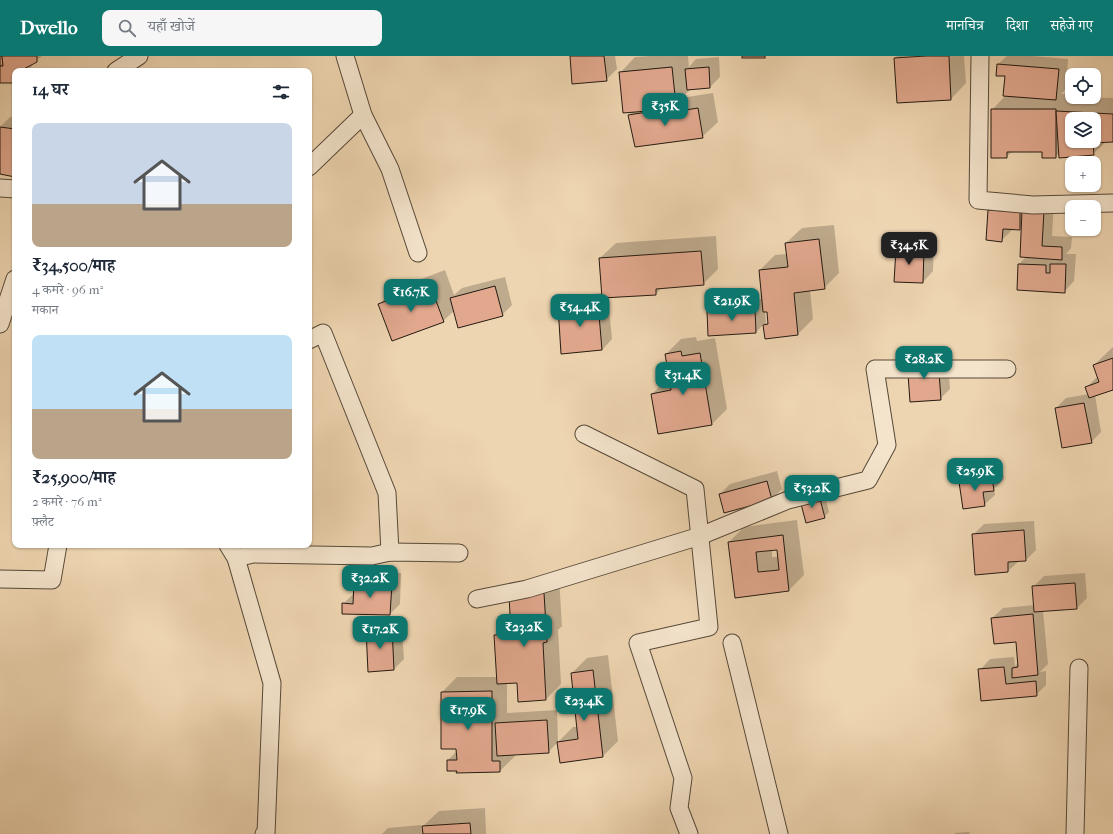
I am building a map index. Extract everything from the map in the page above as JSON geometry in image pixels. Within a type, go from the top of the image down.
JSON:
[{"type":"street","points":[[121,68],[139,56]]},
{"type":"street","points":[[345,56],[363,115],[390,169],[418,253]]},
{"type":"street","points":[[980,56],[978,200],[1033,205],[1113,203]]},
{"type":"street","points":[[312,164],[363,115]]},
{"type":"street","points":[[0,188],[12,189]]},
{"type":"street","points":[[0,324],[12,287]]},
{"type":"street","points":[[312,338],[323,333],[387,493],[390,552]]},
{"type":"street","points":[[477,599],[527,589],[700,536],[788,500],[868,480],[886,445],[875,369],[1007,369]]},
{"type":"street","points":[[584,434],[696,489],[709,627],[638,643],[683,778],[680,808],[689,834]]},
{"type":"street","points":[[0,579],[52,580],[57,548]]},
{"type":"street","points":[[264,834],[266,834],[272,683],[232,552],[253,554],[372,556],[390,552],[459,553]]},
{"type":"street","points":[[732,643],[779,834]]},
{"type":"street","points":[[1075,834],[1079,668]]},
{"type":"building","points":[[0,56],[2,56],[3,66],[0,66]]},
{"type":"building","points":[[2,56],[37,56],[37,62],[26,68],[12,68],[12,83],[0,83],[0,66],[3,66]]},
{"type":"building","points":[[570,56],[604,56],[607,81],[572,84]]},
{"type":"building","points":[[742,56],[765,56],[765,58],[742,58]]},
{"type":"building","points":[[949,56],[951,100],[897,103],[894,58]]},
{"type":"building","points":[[997,64],[1059,69],[1056,100],[1003,96],[1005,76],[996,76]]},
{"type":"building","points":[[672,67],[676,105],[648,107],[648,111],[623,113],[619,72]]},
{"type":"building","points":[[709,67],[710,88],[687,90],[685,69]]},
{"type":"building","points":[[698,108],[703,138],[635,147],[628,115],[654,111],[654,115]]},
{"type":"building","points":[[991,109],[1056,109],[1056,158],[1042,158],[1042,152],[1007,152],[1007,158],[991,158]]},
{"type":"building","points":[[1056,111],[1075,112],[1065,112],[1065,148],[1093,148],[1094,155],[1065,156],[1065,157],[1059,158]]},
{"type":"building","points":[[1101,113],[1113,114],[1113,142],[1101,143]]},
{"type":"building","points":[[0,127],[12,129],[12,176],[0,174]]},
{"type":"building","points":[[988,210],[1020,212],[1020,230],[1003,229],[1002,242],[986,240]]},
{"type":"building","points":[[1022,210],[1044,211],[1042,246],[1062,247],[1062,260],[1020,257]]},
{"type":"building","points":[[819,239],[825,289],[794,293],[798,335],[765,339],[763,325],[768,324],[767,312],[763,312],[759,270],[788,267],[785,243]]},
{"type":"building","points":[[896,249],[924,250],[923,283],[894,282]]},
{"type":"building","points":[[701,251],[704,285],[656,289],[656,295],[602,298],[599,258]]},
{"type":"building","points":[[1018,264],[1046,265],[1046,273],[1050,273],[1050,264],[1066,264],[1065,293],[1017,290]]},
{"type":"building","points":[[430,285],[444,322],[392,341],[378,304]]},
{"type":"building","points":[[495,286],[503,316],[458,328],[450,298]]},
{"type":"building","points":[[598,303],[602,350],[561,354],[558,306]]},
{"type":"building","points":[[755,308],[756,333],[708,336],[707,311]]},
{"type":"building","points":[[681,351],[682,356],[700,353],[712,425],[658,434],[651,394],[671,390],[665,354]]},
{"type":"building","points":[[938,358],[941,400],[910,402],[907,360]]},
{"type":"building","points":[[1113,358],[1113,390],[1089,398],[1085,387],[1099,382],[1093,365]]},
{"type":"building","points":[[1084,403],[1092,443],[1062,448],[1055,408]]},
{"type":"building","points":[[992,477],[994,491],[983,492],[985,506],[963,509],[959,482]]},
{"type":"building","points":[[767,481],[772,500],[724,513],[719,494]]},
{"type":"building","points":[[819,495],[825,518],[806,523],[800,500]]},
{"type":"building","points":[[1024,530],[1026,561],[1008,562],[1008,572],[975,575],[972,534]]},
{"type":"building","points":[[783,535],[789,591],[735,598],[728,542]],"holes":[[[777,550],[779,570],[758,572],[756,552]]]},
{"type":"building","points":[[354,582],[392,583],[390,615],[342,614],[342,603],[353,604]]},
{"type":"building","points":[[1075,583],[1077,609],[1034,612],[1032,586]]},
{"type":"building","points":[[544,593],[547,642],[543,643],[546,700],[518,702],[517,683],[497,684],[494,635],[511,634],[509,595]]},
{"type":"building","points":[[1033,614],[1038,675],[1012,678],[1012,668],[1018,667],[1016,642],[994,644],[991,618]]},
{"type":"building","points":[[392,627],[394,670],[368,672],[366,629]]},
{"type":"building","points":[[1004,667],[1006,684],[1036,681],[1037,696],[981,701],[978,669]]},
{"type":"building","points":[[593,670],[603,757],[560,763],[557,742],[578,739],[571,673]]},
{"type":"building","points":[[492,691],[492,761],[500,761],[500,772],[456,773],[457,771],[447,771],[447,760],[457,760],[456,749],[441,749],[441,692]]},
{"type":"building","points":[[547,720],[549,753],[497,756],[495,723]]},
{"type":"building","points":[[470,823],[471,834],[423,834],[422,826]]}]
